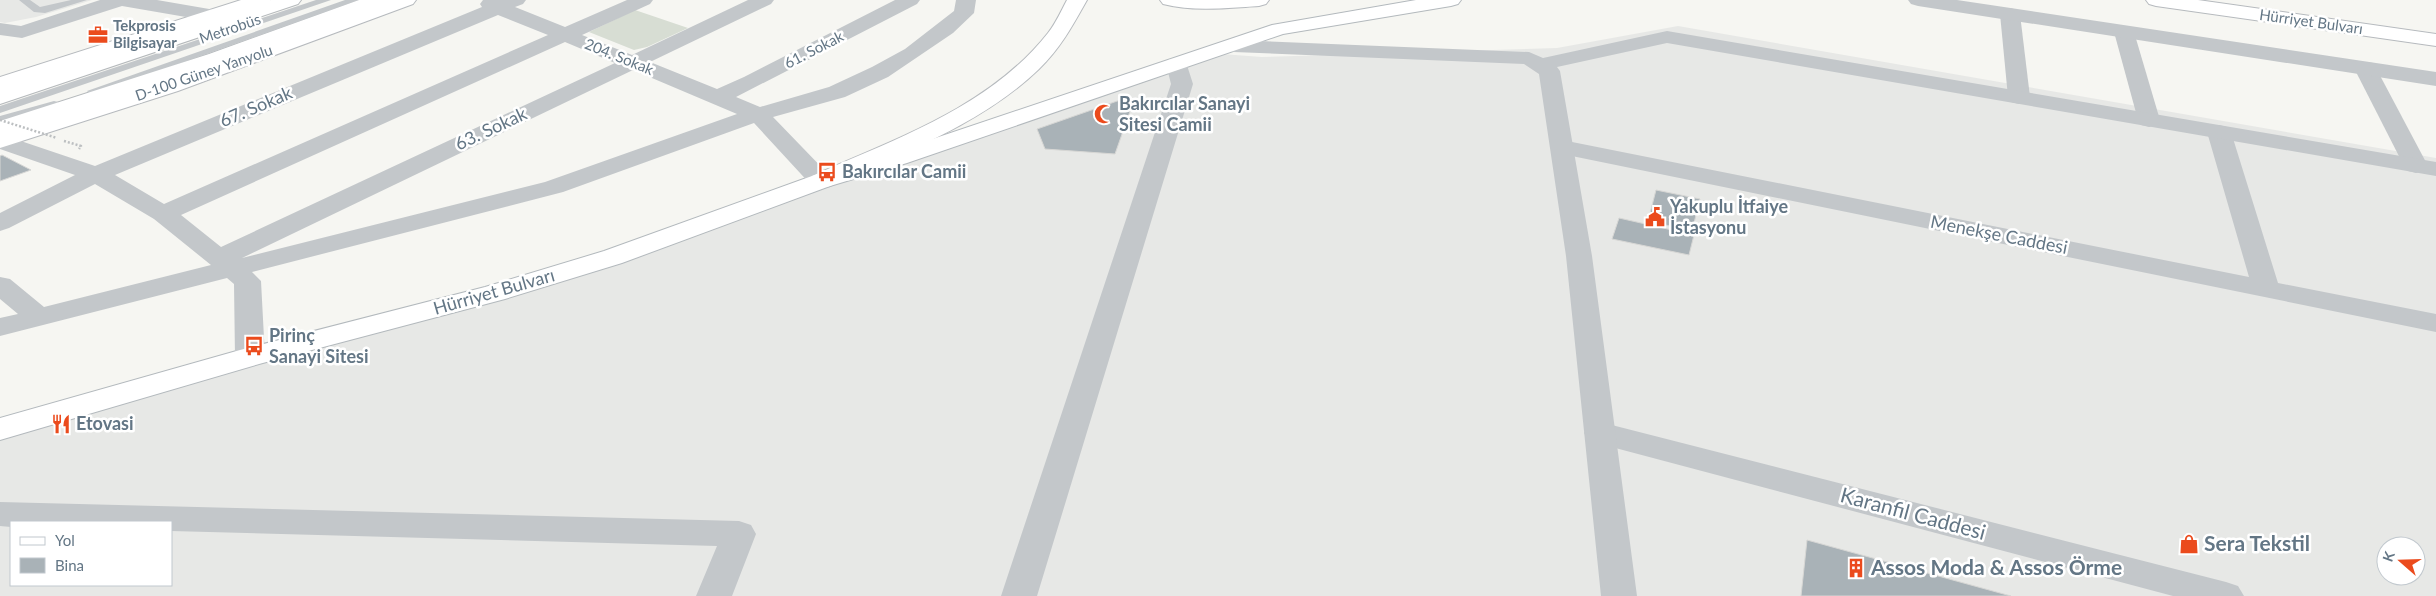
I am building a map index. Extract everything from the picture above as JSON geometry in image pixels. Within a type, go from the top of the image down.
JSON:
[{"type":"main road","points":[[0,84],[261,0]]},
{"type":"main road","points":[[0,97],[291,0]]},
{"type":"main road","points":[[0,133],[378,0]]},
{"type":"main road","name":"D-100 Güney Yanyolu","points":[[0,133],[170,86],[406,0]]},
{"type":"main road","points":[[821,181],[972,110],[1003,90],[1049,46],[1069,20],[1077,0]]},
{"type":"main road","points":[[1170,0],[1207,3],[1259,0]]},
{"type":"main road","name":"Hürriyet Bulvarı","points":[[0,429],[250,357],[495,293],[613,257],[821,181],[899,158],[979,129],[1234,46],[1278,29],[1451,0]]},
{"type":"main road","name":"Hürriyet Bulvarı","points":[[2156,0],[2436,40]]},
{"type":"main road","name":"Hürriyet Bulvarı","points":[[2212,0],[2436,31]]},
{"type":"street","points":[[0,40],[121,0],[215,16]]},
{"type":"street","points":[[163,214],[643,0]]},
{"type":"street","name":"63. Sokak","points":[[225,264],[632,62],[764,0]]},
{"type":"street","name":"61. Sokak","points":[[717,97],[752,82],[910,0]]},
{"type":"street","points":[[0,327],[225,264],[554,187],[758,114],[837,92],[880,72],[912,53],[946,29],[964,14],[966,0]]},
{"type":"street","points":[[1918,0],[2436,79]]},
{"type":"street","name":"204. Sokak","points":[[498,2],[564,34],[758,114]]},
{"type":"street","name":"67. Sokak","points":[[0,223],[96,174],[498,2]]},
{"type":"street","points":[[2010,14],[2019,97]]},
{"type":"street","points":[[0,30],[22,32]]},
{"type":"street","points":[[2124,32],[2149,120]]},
{"type":"street","points":[[1538,65],[1667,37],[2426,168]]},
{"type":"street","points":[[1234,46],[1529,58],[1549,71],[1578,256],[1619,596]]},
{"type":"street","points":[[1019,596],[1182,84],[1177,64]]},
{"type":"street","points":[[2364,68],[2426,168]]},
{"type":"street","points":[[758,114],[821,181]]},
{"type":"street","points":[[2219,132],[2266,289]]},
{"type":"street","points":[[0,133],[96,174],[163,214],[247,281],[250,357]]},
{"type":"street","name":"Menekşe Caddesi","points":[[1562,147],[2436,323]]},
{"type":"street","points":[[0,285],[39,317]]},
{"type":"street","name":"Karanfil Caddesi","points":[[1600,433],[2226,596]]},
{"type":"street","points":[[0,514],[739,534],[714,596]]},
{"type":"lane","points":[[24,0],[38,10],[45,10],[82,0]]},
{"type":"lane","name":"Metrobüs","points":[[0,110],[326,0]]},
{"type":"lane","name":"Metrobüs","points":[[0,133],[67,100],[198,56],[354,0]]},
{"type":"path","points":[[0,133],[56,138],[81,146]]},
{"type":"shaded area","points":[[0,0],[92,0],[36,17],[5,23],[0,22]]},
{"type":"shaded area","points":[[635,10],[688,28],[647,47],[634,50],[589,32]]},
{"type":"shaded area","points":[[1678,26],[2436,158],[2436,596],[0,596],[0,436],[711,225],[1208,53],[1262,57],[1557,48]]},
{"type":"building","name":"Bakırcılar Sanayi Sitesi Camii","points":[[1123,99],[1134,100],[1115,154],[1045,149],[1037,129]]},
{"type":"building","points":[[2,155],[31,170],[0,181],[0,156]]},
{"type":"building","points":[[1656,190],[1700,199],[1692,231],[1648,221]]},
{"type":"building","points":[[1619,218],[1694,235],[1689,255],[1612,239]]},
{"type":"building","name":"Assos Moda & Assos Örme","points":[[1807,540],[2011,596],[1801,596]]},
{"type":"place","name":"Tekprosis Bilgisayar","points":[[98,35]]},
{"type":"place","name":"Bakırcılar Sanayi Sitesi Camii","points":[[1104,114]]},
{"type":"place","name":"Bakırcılar Camii","points":[[827,172]]},
{"type":"place","name":"Yakuplu İtfaiye İstasyonu","points":[[1655,217]]},
{"type":"place","name":"Pirinç Sanayi Sitesi","points":[[254,346]]},
{"type":"place","name":"Etovasi","points":[[61,424]]},
{"type":"place","name":"Sera Tekstil","points":[[2189,544]]},
{"type":"place","name":"Assos Moda & Assos Örme","points":[[1856,568]]}]
